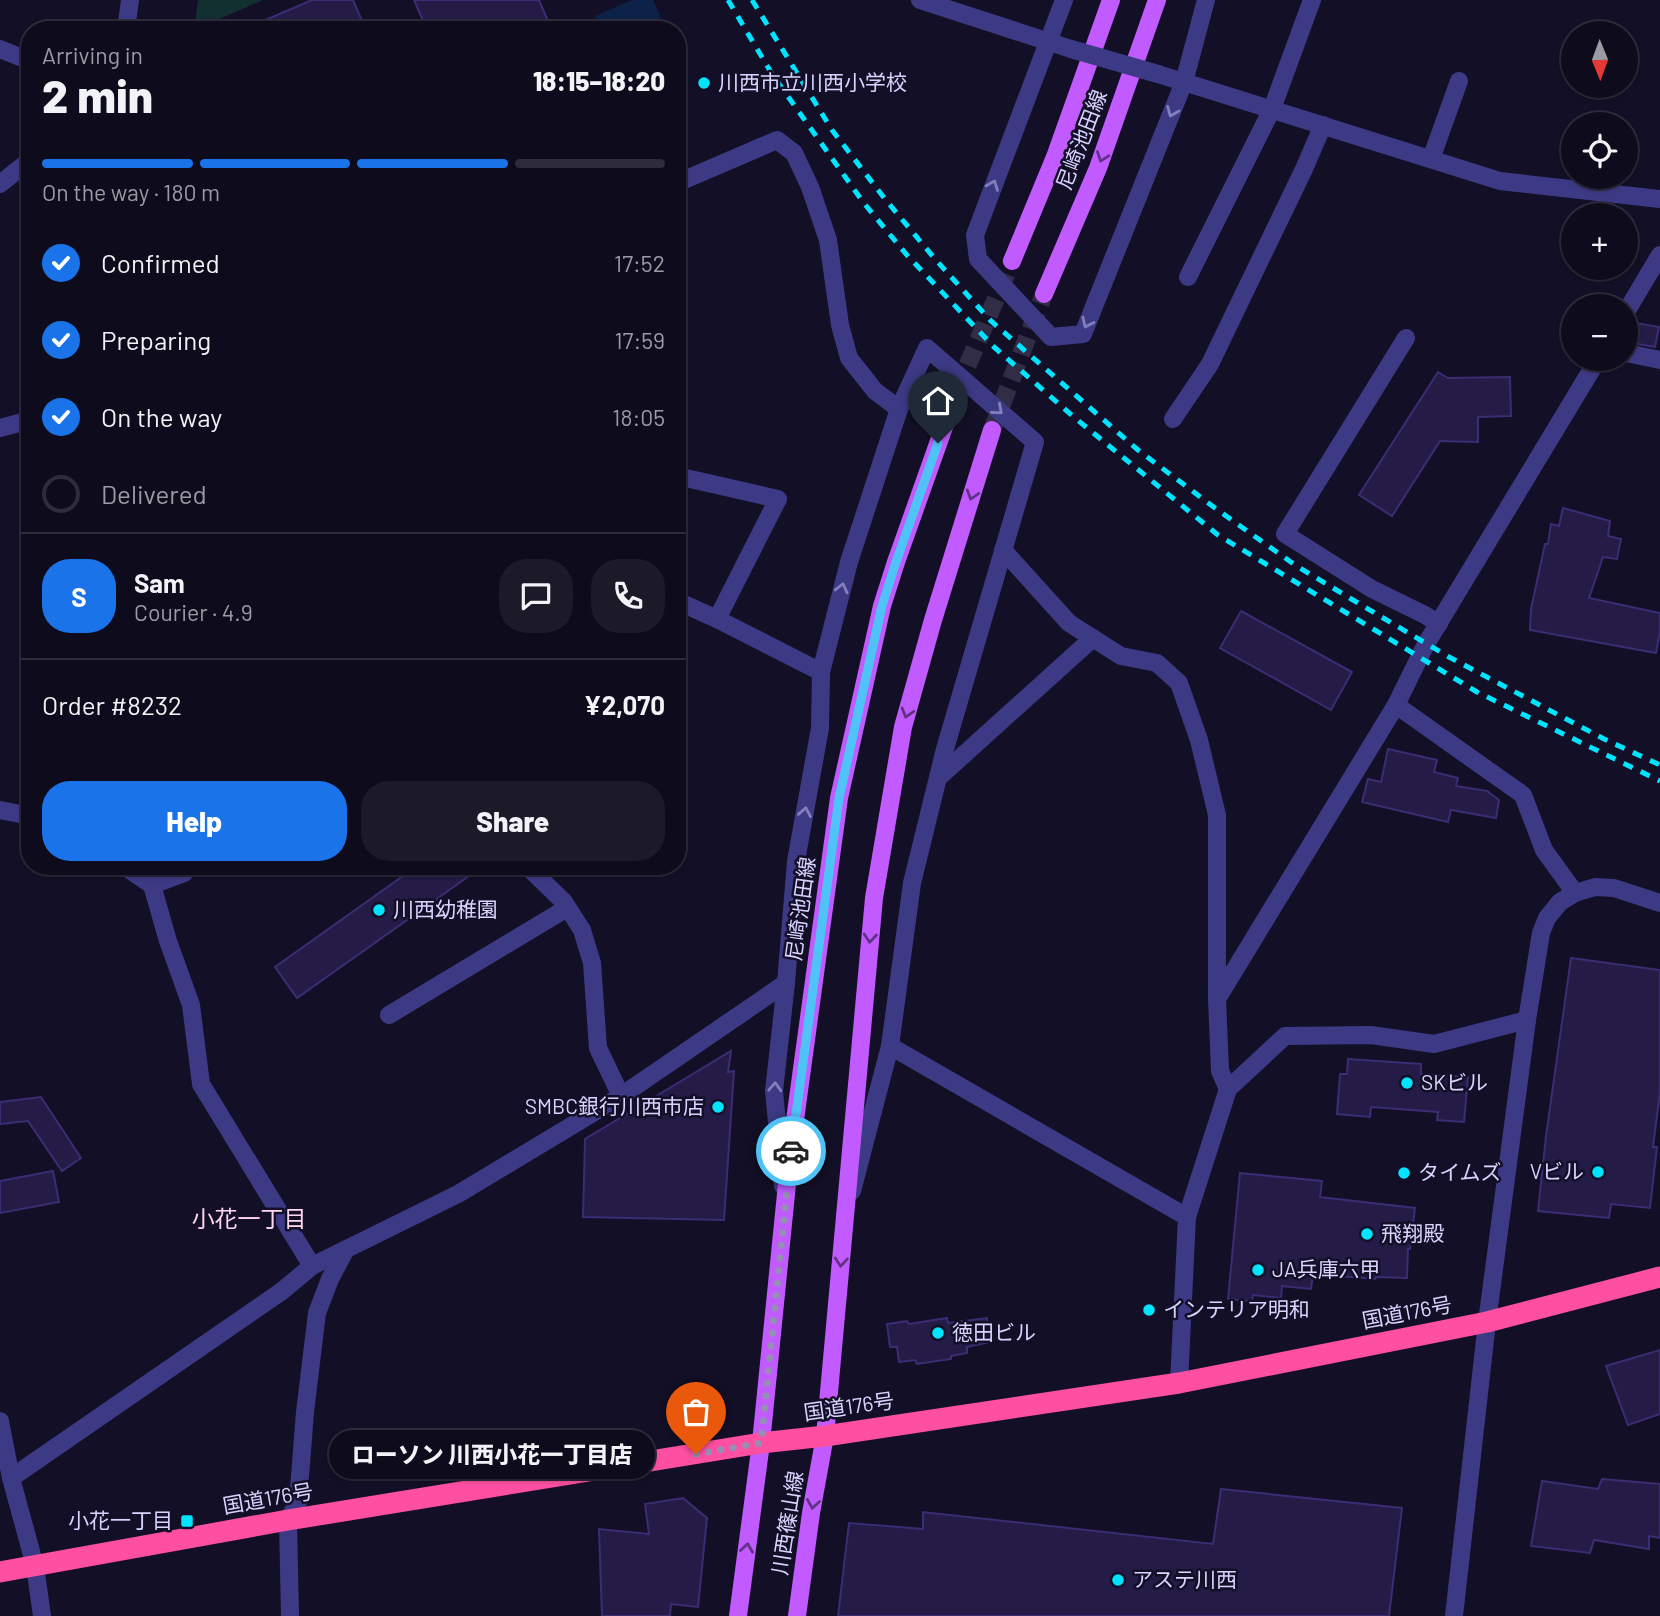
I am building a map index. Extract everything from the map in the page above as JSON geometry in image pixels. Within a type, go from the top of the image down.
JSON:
[{"type":"highway","name":"国道176号","points":[[0,1572],[288,1520],[761,1443],[825,1436],[1179,1383],[1487,1322],[1660,1277]]},
{"type":"main road","name":"尼崎池田線","points":[[1012,261],[1055,157],[1111,0]]},
{"type":"main road","name":"尼崎池田線","points":[[1044,295],[1098,168],[1157,0]]},
{"type":"main road","name":"尼崎池田線","points":[[761,1443],[784,1203],[839,798],[882,606],[955,396]]},
{"type":"main road","points":[[825,1436],[874,898],[903,727],[992,430]]},
{"type":"main road","name":"川西篠山線","points":[[797,1616],[825,1436]]},
{"type":"main road","name":"川西篠山線","points":[[738,1616],[761,1443]]},
{"type":"street","points":[[127,21],[130,0]]},
{"type":"street","points":[[920,0],[1500,181],[1660,199]]},
{"type":"street","points":[[1064,0],[975,234],[978,260],[1051,337],[1083,334],[1184,82],[1206,0]]},
{"type":"street","points":[[1188,277],[1272,109],[1312,0]]},
{"type":"street","points":[[0,50],[21,58]]},
{"type":"street","points":[[1431,159],[1459,81]]},
{"type":"street","points":[[1172,419],[1210,364],[1323,125]]},
{"type":"street","points":[[686,179],[777,140],[794,153],[810,187],[828,240],[840,325],[849,358],[875,391],[899,409]]},
{"type":"street","points":[[0,184],[21,169]]},
{"type":"street","points":[[1637,294],[1660,255]]},
{"type":"street","points":[[1406,338],[1285,534],[1372,589],[1439,624]]},
{"type":"street","points":[[784,1203],[774,1091],[796,861],[820,728],[821,672],[849,562],[899,409],[927,348],[1035,442],[945,749],[912,883],[890,1046],[846,1216]]},
{"type":"street","points":[[1638,355],[1660,360]]},
{"type":"street","points":[[1217,999],[1396,705],[1415,665],[1591,371]]},
{"type":"street","points":[[0,428],[21,422]]},
{"type":"street","points":[[686,478],[778,499],[717,619]]},
{"type":"street","points":[[1003,551],[1069,623],[1121,656],[1157,663],[1179,683],[1199,740],[1217,815],[1217,999],[1220,1071],[1228,1089]]},
{"type":"street","points":[[686,605],[821,672]]},
{"type":"street","points":[[938,778],[1093,638]]},
{"type":"street","points":[[1396,705],[1523,795],[1544,850],[1575,893]]},
{"type":"street","points":[[0,810],[21,814]]},
{"type":"street","points":[[137,875],[152,885],[191,1005],[201,1084],[313,1266]]},
{"type":"street","points":[[152,885],[179,875]]},
{"type":"street","points":[[536,875],[564,902],[582,930],[592,963],[598,1048],[621,1096]]},
{"type":"street","points":[[1454,1616],[1487,1322],[1541,933],[1547,918],[1560,902],[1575,893],[1595,887],[1614,888],[1660,903]]},
{"type":"street","points":[[389,1015],[567,908]]},
{"type":"street","points":[[11,1478],[282,1291],[313,1266],[458,1194],[621,1096],[786,983]]},
{"type":"street","points":[[1179,1383],[1187,1217],[1228,1089],[1285,1036],[1371,1035],[1434,1044],[1527,1020]]},
{"type":"street","points":[[890,1046],[1187,1217]]},
{"type":"street","points":[[290,1616],[288,1520],[298,1502],[317,1313],[330,1279],[346,1249]]},
{"type":"street","points":[[0,1421],[11,1478],[35,1566],[41,1616]]},
{"type":"green space","points":[[198,0],[263,0],[215,21],[195,21]]},
{"type":"water","points":[[632,0],[653,0],[662,21],[597,21],[595,16]]},
{"type":"building","points":[[312,0],[353,0],[362,21],[263,21]]},
{"type":"building","points":[[414,0],[539,0],[548,21],[423,21]]},
{"type":"building","points":[[1638,323],[1659,327],[1655,347],[1638,344]]},
{"type":"building","points":[[1438,372],[1448,378],[1510,377],[1511,416],[1478,417],[1478,442],[1440,441],[1392,516],[1359,495]]},
{"type":"building","points":[[1563,508],[1610,521],[1608,536],[1621,539],[1617,559],[1603,557],[1589,598],[1660,613],[1656,653],[1530,630],[1531,609],[1545,544],[1548,544],[1551,524],[1559,526]]},
{"type":"building","points":[[1241,611],[1352,672],[1331,710],[1220,648]]},
{"type":"building","points":[[1388,749],[1437,760],[1434,772],[1458,778],[1456,786],[1487,791],[1499,800],[1496,818],[1451,810],[1448,822],[1362,802],[1368,779],[1381,782]]},
{"type":"building","points":[[404,875],[470,875],[297,998],[275,967]]},
{"type":"building","points":[[1571,958],[1660,970],[1660,1092],[1653,1147],[1657,1147],[1650,1208],[1611,1204],[1609,1218],[1538,1211]]},
{"type":"building","points":[[731,1051],[728,1072],[734,1071],[724,1220],[583,1217],[585,1139]]},
{"type":"building","name":"SKビル","points":[[1348,1059],[1421,1064],[1421,1074],[1468,1077],[1464,1122],[1437,1120],[1438,1112],[1371,1107],[1370,1117],[1337,1114],[1340,1074],[1347,1074]]},
{"type":"building","points":[[41,1097],[81,1158],[62,1171],[28,1121],[0,1124],[0,1102]]},
{"type":"building","points":[[53,1171],[59,1202],[0,1213],[0,1181]]},
{"type":"building","points":[[1240,1173],[1322,1181],[1320,1197],[1415,1208],[1408,1249],[1407,1278],[1375,1279],[1313,1274],[1311,1289],[1282,1286],[1281,1298],[1253,1295],[1252,1301],[1228,1299]]},
{"type":"building","name":"徳田ビル","points":[[947,1318],[948,1323],[987,1318],[990,1342],[967,1347],[967,1353],[951,1356],[951,1359],[917,1364],[915,1360],[899,1362],[897,1347],[890,1347],[887,1324],[907,1321],[909,1324]]},
{"type":"building","points":[[1660,1350],[1660,1414],[1628,1425],[1606,1366]]},
{"type":"building","points":[[1602,1479],[1660,1484],[1660,1538],[1649,1536],[1649,1549],[1594,1540],[1590,1553],[1531,1546],[1542,1481],[1598,1489]]},
{"type":"building","name":"アステ川西","points":[[1221,1489],[1402,1508],[1389,1616],[838,1616],[849,1523],[923,1529],[923,1512],[1213,1544]]},
{"type":"building","points":[[683,1498],[707,1518],[698,1607],[671,1604],[670,1616],[602,1616],[599,1529],[649,1534],[645,1504]]},
{"type":"tunnel","points":[[957,390],[1012,261]]},
{"type":"tunnel","points":[[992,430],[1044,294]]},
{"type":"railway","points":[[728,0],[772,74],[863,202],[906,254],[994,347],[1075,418],[1218,535],[1477,692],[1660,781]]},
{"type":"railway","points":[[752,0],[832,130],[935,259],[990,320],[1138,450],[1295,565],[1449,657],[1604,739],[1660,765]]},
{"type":"way so far","points":[[696,1454],[761,1443],[791,1151]]},
{"type":"place","name":"川西市立川西小学校","points":[[704,83]]},
{"type":"place","name":"川西幼稚園","points":[[379,910]]},
{"type":"place","name":"SKビル","points":[[1407,1083]]},
{"type":"place","name":"SMBC銀行川西市店","points":[[718,1107]]},
{"type":"place","name":"Vビル","points":[[1598,1172]]},
{"type":"place","name":"タイムズ","points":[[1404,1173]]},
{"type":"place","name":"飛翔殿","points":[[1367,1234]]},
{"type":"place","name":"JA兵庫六甲","points":[[1258,1270]]},
{"type":"place","name":"インテリア明和","points":[[1149,1310]]},
{"type":"place","name":"徳田ビル","points":[[938,1333]]},
{"type":"place","name":"ローソン 川西小花一丁目店","points":[[696,1454]]},
{"type":"place","name":"小花一丁目","points":[[187,1521]]},
{"type":"place","name":"アステ川西","points":[[1118,1580]]},
{"type":"district","name":"小花一丁目","points":[[249,1219]]},
{"type":"route","points":[[791,1151],[839,798],[882,606],[938,443]]}]
